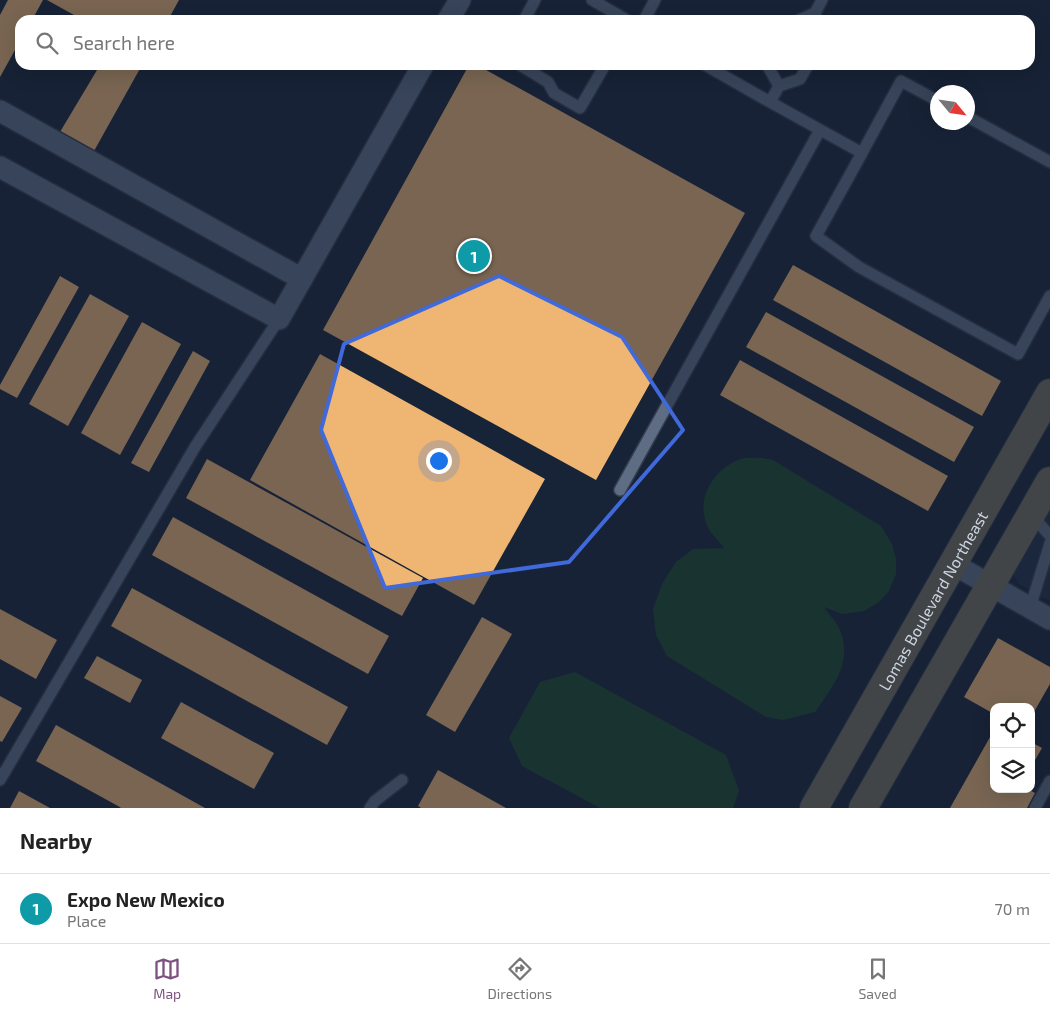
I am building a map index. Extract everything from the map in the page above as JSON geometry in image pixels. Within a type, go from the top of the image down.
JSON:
[{"type":"main road","name":"Lomas Boulevard Northeast","points":[[820,806],[953,564],[1050,393]]},
{"type":"main road","points":[[863,808],[1050,481]]},
{"type":"street","points":[[451,15],[460,0]]},
{"type":"street","points":[[0,167],[279,319],[420,70]]},
{"type":"street","points":[[0,111],[302,279]]},
{"type":"street","points":[[953,564],[1050,618]]},
{"type":"lane","points":[[527,15],[535,0]]},
{"type":"lane","points":[[592,0],[618,15]]},
{"type":"lane","points":[[647,15],[655,0]]},
{"type":"lane","points":[[817,15],[822,0]]},
{"type":"lane","points":[[528,70],[548,82],[554,93],[580,108],[602,70]]},
{"type":"lane","points":[[714,70],[862,153]]},
{"type":"lane","points":[[770,70],[779,86]]},
{"type":"lane","points":[[770,102],[779,86],[800,78],[805,70]]},
{"type":"lane","points":[[930,96],[902,81],[816,236],[859,266],[1018,354],[1050,296]]},
{"type":"lane","points":[[975,121],[1050,162]]},
{"type":"lane","points":[[620,490],[820,130]]},
{"type":"lane","points":[[0,780],[195,447],[279,319]]},
{"type":"lane","points":[[1031,514],[1050,536]]},
{"type":"lane","points":[[1030,608],[1046,570],[1050,542]]},
{"type":"lane","points":[[370,808],[375,801],[402,780]]},
{"type":"lane","points":[[1035,808],[1050,782]]},
{"type":"highlighted area","points":[[499,276],[622,337],[683,430],[569,562],[385,588],[321,430],[344,344]]},
{"type":"shaded area","points":[[1050,507],[1050,601],[1019,584],[1013,574]]},
{"type":"green space","points":[[762,458],[773,460],[881,526],[892,544],[896,559],[896,574],[889,591],[879,602],[864,611],[842,614],[824,607],[840,630],[844,653],[843,664],[834,683],[815,712],[783,720],[766,717],[667,656],[656,635],[653,609],[662,584],[676,562],[693,549],[724,548],[710,531],[706,523],[704,510],[704,500],[716,476],[738,460]]},
{"type":"green space","points":[[575,672],[726,755],[739,791],[733,808],[600,808],[522,766],[509,738],[540,682]]},
{"type":"building","points":[[8,0],[43,0],[35,15],[15,15],[15,50],[0,77],[0,15]]},
{"type":"building","points":[[47,0],[179,0],[171,15],[74,15]]},
{"type":"building","points":[[97,70],[139,70],[94,151],[60,132]]},
{"type":"building","points":[[466,70],[486,70],[745,213],[596,480],[323,330]]},
{"type":"building","points":[[793,265],[1001,381],[982,416],[773,300]]},
{"type":"building","points":[[60,276],[79,287],[17,398],[0,389],[0,385]]},
{"type":"building","points":[[90,294],[129,316],[68,426],[29,404]]},
{"type":"building","points":[[766,312],[974,427],[954,462],[746,347]]},
{"type":"building","points":[[142,322],[181,344],[120,455],[81,433]]},
{"type":"building","points":[[193,351],[210,361],[149,472],[131,463]]},
{"type":"building","points":[[320,354],[545,479],[474,605],[250,480]]},
{"type":"building","points":[[740,360],[948,476],[928,511],[720,395]]},
{"type":"building","points":[[207,459],[423,578],[402,616],[186,498]]},
{"type":"building","points":[[173,517],[389,636],[368,674],[152,555]]},
{"type":"building","points":[[132,588],[348,707],[327,745],[111,626]]},
{"type":"building","points":[[0,609],[57,640],[36,679],[0,659]]},
{"type":"building","points":[[482,617],[512,634],[455,732],[426,715]]},
{"type":"building","points":[[998,638],[1050,667],[1050,684],[1035,710],[1035,703],[990,703],[990,712],[964,697]]},
{"type":"building","points":[[97,656],[142,680],[130,703],[84,678]]},
{"type":"building","points":[[0,696],[22,708],[2,742],[0,741]]},
{"type":"building","points":[[181,702],[274,753],[254,789],[161,738]]},
{"type":"building","points":[[56,725],[205,808],[121,808],[36,761]]},
{"type":"building","points":[[990,737],[990,793],[1035,793],[1027,808],[950,808]]},
{"type":"building","points":[[1035,744],[1042,748],[1035,760]]},
{"type":"building","points":[[438,770],[506,808],[421,808],[418,806]]},
{"type":"building","points":[[19,791],[50,808],[10,808]]},
{"type":"place","name":"Expo New Mexico","points":[[474,256]]}]
